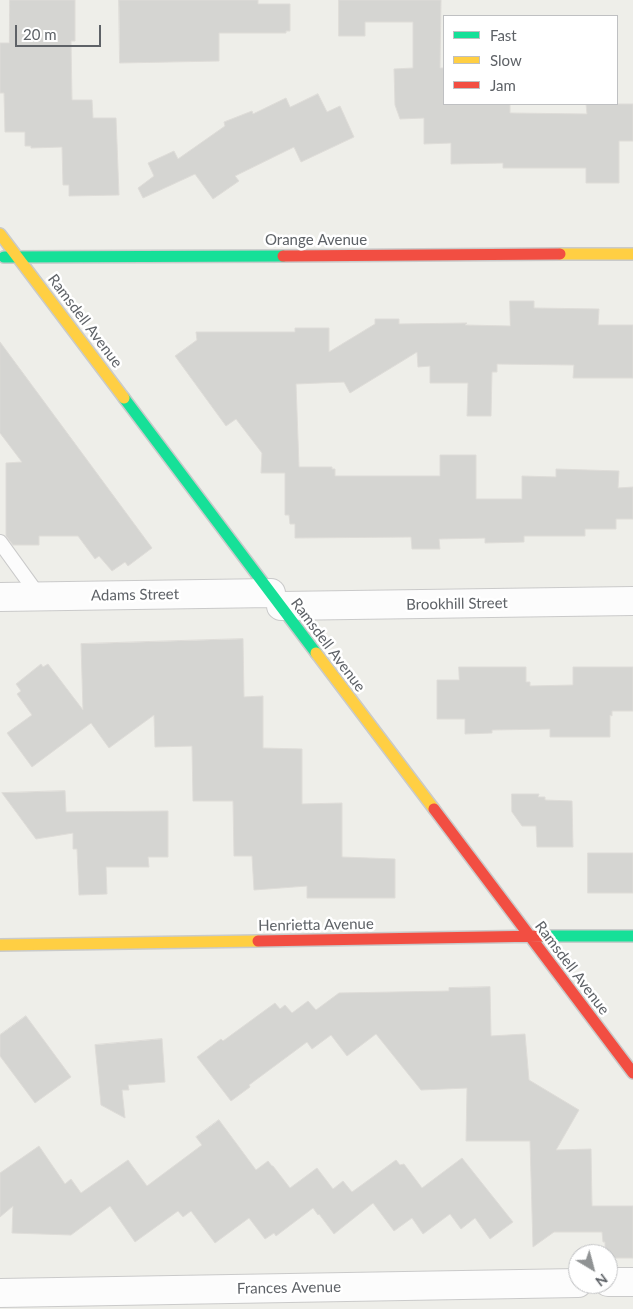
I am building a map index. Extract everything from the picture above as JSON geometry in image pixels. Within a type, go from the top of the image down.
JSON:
[{"type":"street","name":"Ramsdell Avenue","points":[[0,234],[633,1073]]},
{"type":"street","name":"Orange Avenue","points":[[0,257],[633,254]]},
{"type":"street","name":"Adams Street","points":[[0,597],[276,600]]},
{"type":"street","name":"Brookhill Street","points":[[276,600],[633,601]]},
{"type":"street","name":"Henrietta Avenue","points":[[0,945],[633,936]]},
{"type":"street","points":[[618,1282],[633,1282]]},
{"type":"street","name":"Frances Avenue","points":[[0,1293],[568,1283]]},
{"type":"lane","points":[[0,542],[39,596]]},
{"type":"building","points":[[10,0],[75,0],[75,41],[71,41],[72,100],[92,100],[93,118],[116,118],[119,195],[69,196],[69,185],[63,185],[62,147],[31,148],[31,146],[25,146],[25,132],[5,132],[4,93],[0,93],[0,43],[9,43]]},
{"type":"building","points":[[119,0],[258,0],[258,4],[290,4],[290,31],[286,31],[286,33],[219,33],[219,61],[120,63]]},
{"type":"building","points":[[339,0],[441,0],[440,68],[443,68],[443,105],[510,105],[510,113],[587,114],[586,105],[633,104],[633,141],[619,141],[619,183],[586,183],[586,168],[503,168],[503,163],[451,164],[451,143],[424,144],[424,118],[400,119],[395,105],[394,69],[413,68],[413,22],[365,22],[365,36],[339,36]]},
{"type":"building","points":[[318,94],[327,112],[340,106],[354,137],[301,162],[294,147],[235,176],[239,181],[213,199],[195,174],[143,198],[138,188],[154,176],[148,163],[174,151],[178,159],[225,126],[224,122],[252,111],[253,114],[286,98],[290,107]]},
{"type":"building","points":[[510,301],[534,301],[534,308],[599,309],[598,325],[633,325],[633,378],[573,378],[574,365],[497,364],[497,372],[492,372],[491,416],[467,416],[468,383],[430,383],[430,366],[418,367],[417,352],[350,393],[344,382],[296,384],[299,467],[332,467],[332,469],[335,469],[335,476],[440,476],[440,455],[476,455],[476,499],[522,499],[522,476],[556,477],[556,469],[619,471],[618,488],[633,487],[633,519],[616,519],[616,529],[585,529],[585,536],[524,536],[524,542],[485,543],[485,538],[439,539],[440,549],[412,549],[411,537],[295,538],[295,524],[290,524],[289,515],[285,515],[285,473],[261,473],[262,453],[236,419],[226,426],[175,356],[197,340],[196,332],[295,332],[295,328],[329,328],[329,352],[375,324],[375,319],[399,319],[399,324],[467,323],[465,325],[510,326]]},
{"type":"building","points":[[0,342],[152,548],[128,566],[125,562],[112,571],[99,556],[95,559],[78,536],[39,536],[39,545],[13,545],[6,536],[6,463],[22,462],[0,433]]},
{"type":"building","points":[[243,639],[244,697],[263,696],[263,748],[302,749],[302,804],[342,803],[342,857],[395,859],[395,898],[307,898],[307,886],[254,890],[252,856],[234,856],[233,801],[193,801],[192,746],[155,747],[154,715],[109,748],[91,723],[32,767],[7,733],[32,715],[17,694],[21,691],[16,684],[41,664],[43,667],[48,664],[83,710],[81,644]]},
{"type":"building","points":[[459,667],[526,667],[526,682],[530,682],[530,686],[573,685],[573,667],[633,667],[633,711],[612,711],[612,716],[610,715],[610,737],[550,737],[550,729],[492,730],[492,733],[465,734],[465,719],[437,719],[437,680],[459,680]]},
{"type":"building","points":[[65,791],[66,812],[168,811],[168,857],[148,857],[149,867],[106,867],[107,894],[79,895],[77,849],[73,849],[73,833],[36,839],[2,793]]},
{"type":"building","points":[[512,794],[539,794],[538,797],[545,797],[545,800],[572,801],[573,847],[537,847],[536,826],[522,826],[512,812]]},
{"type":"building","points":[[588,853],[633,853],[633,893],[588,893]]},
{"type":"building","points":[[490,987],[491,1036],[525,1034],[529,1080],[579,1110],[556,1150],[591,1149],[592,1206],[633,1206],[633,1258],[618,1258],[618,1244],[605,1244],[602,1232],[554,1232],[533,1247],[530,1141],[466,1141],[467,1088],[421,1090],[376,1034],[347,1056],[331,1035],[312,1049],[307,1042],[249,1085],[250,1087],[231,1101],[197,1057],[221,1039],[223,1041],[275,1003],[280,1009],[285,1005],[292,1013],[308,1001],[316,1010],[339,993],[449,991],[449,988]]},
{"type":"building","points":[[26,1016],[71,1077],[35,1103],[0,1056],[0,1035]]},
{"type":"building","points":[[162,1039],[165,1082],[128,1085],[129,1090],[122,1090],[125,1118],[101,1105],[95,1045]]},
{"type":"building","points":[[219,1120],[256,1170],[268,1161],[290,1188],[317,1168],[333,1189],[343,1181],[352,1192],[396,1160],[400,1165],[404,1164],[422,1188],[462,1158],[513,1222],[490,1239],[475,1218],[461,1229],[450,1214],[423,1234],[412,1218],[394,1231],[373,1203],[334,1234],[313,1208],[276,1236],[274,1233],[265,1239],[249,1218],[215,1243],[191,1211],[183,1217],[178,1211],[135,1242],[110,1206],[71,1235],[12,1233],[13,1206],[0,1217],[0,1173],[39,1146],[65,1184],[71,1179],[81,1193],[128,1160],[147,1186],[202,1145],[196,1137]]},
{"type":"traffic: fast","points":[[4,257],[283,256]]},
{"type":"traffic: fast","points":[[124,398],[316,653]]},
{"type":"traffic: fast","points":[[543,936],[633,936]]},
{"type":"traffic: slow","points":[[0,234],[124,398]]},
{"type":"traffic: slow","points":[[560,254],[633,254]]},
{"type":"traffic: slow","points":[[316,653],[434,809]]},
{"type":"traffic: slow","points":[[0,945],[258,941]]},
{"type":"traffic: jam","points":[[283,256],[560,254]]},
{"type":"traffic: jam","points":[[434,809],[633,1073]]},
{"type":"traffic: jam","points":[[258,941],[543,936]]}]
